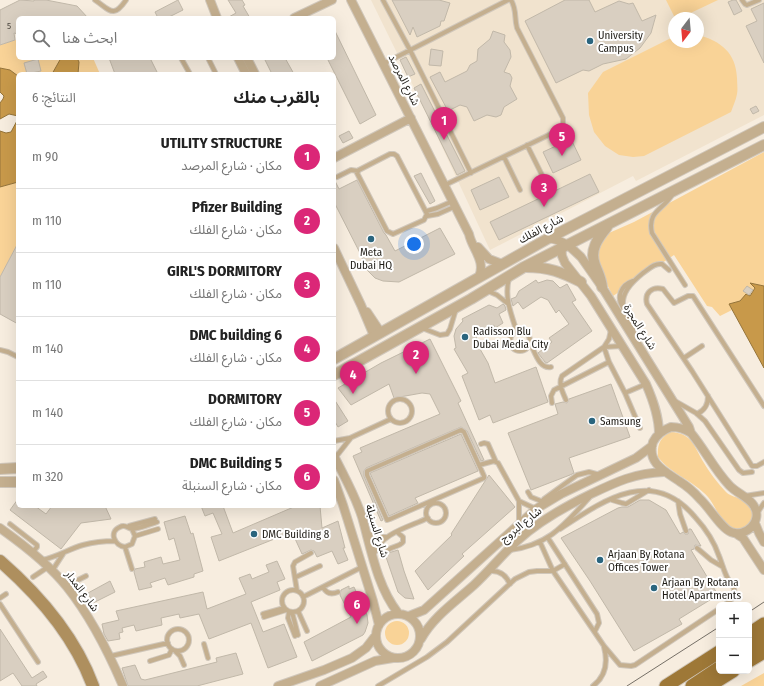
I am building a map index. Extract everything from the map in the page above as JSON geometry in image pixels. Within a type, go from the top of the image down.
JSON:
[{"type":"main road","points":[[0,561],[23,582],[54,617],[76,651],[93,686]]},
{"type":"main road","points":[[752,632],[764,624]]},
{"type":"main road","points":[[752,646],[764,638]]},
{"type":"main road","points":[[752,659],[764,652]]},
{"type":"main road","points":[[666,686],[716,654]]},
{"type":"main road","points":[[692,686],[716,670]]},
{"type":"main road","points":[[709,686],[728,674]]},
{"type":"street","points":[[205,0],[216,14]]},
{"type":"street","points":[[210,0],[216,14]]},
{"type":"street","points":[[298,16],[332,0]]},
{"type":"street","name":"شارع المرصد","points":[[351,0],[469,234],[485,256],[502,264]]},
{"type":"street","points":[[239,60],[245,72]]},
{"type":"street","points":[[248,60],[254,72]]},
{"type":"street","points":[[336,157],[411,118]]},
{"type":"street","name":"شارع الفلك","points":[[336,358],[549,238],[764,127]]},
{"type":"street","points":[[336,374],[457,307],[564,245],[608,225],[764,145]]},
{"type":"street","points":[[602,287],[601,278],[594,262],[593,253],[595,244],[608,225]]},
{"type":"street","points":[[567,229],[562,256],[565,263],[598,306],[646,384],[658,415],[659,434]]},
{"type":"street","name":"شارع المرصد","points":[[469,234],[470,241],[478,253],[481,264],[479,277]]},
{"type":"street","points":[[549,238],[564,245]]},
{"type":"street","name":"شارع المجرة","points":[[564,245],[578,253],[602,287],[688,424],[691,433],[716,470],[732,489],[754,504],[756,513]]},
{"type":"street","points":[[336,252],[361,305],[366,310],[377,334]]},
{"type":"street","points":[[524,267],[542,267],[552,269],[581,282]]},
{"type":"street","points":[[691,433],[678,427],[665,430],[659,434],[654,439],[652,446],[654,460],[664,472],[692,491],[708,507],[725,529],[743,538],[764,570]]},
{"type":"street","name":"شارع البروج","points":[[409,616],[424,610],[544,501],[636,458],[652,446]]},
{"type":"street","name":"شارع السنبلة","points":[[336,459],[356,501],[382,587],[389,601],[398,613]]},
{"type":"street","points":[[0,469],[16,468]]},
{"type":"street","name":"شارع البروج","points":[[421,639],[435,619],[488,572],[508,550],[546,518],[566,506],[631,476],[664,472]]},
{"type":"street","points":[[0,482],[16,482]]},
{"type":"street","points":[[336,486],[376,609],[379,625]]},
{"type":"street","points":[[756,513],[755,523],[764,542]]},
{"type":"street","points":[[735,533],[747,531],[755,523]]},
{"type":"street","name":"شارع المدار","points":[[0,528],[40,560],[66,586],[92,623],[111,656],[123,686]]},
{"type":"street","points":[[320,686],[374,661],[401,658],[414,652],[421,639],[420,628],[409,616],[398,613],[390,615],[384,619],[379,625],[376,635],[376,641],[382,652],[393,658]]},
{"type":"street","points":[[278,686],[324,670],[352,658],[366,648],[376,635]]},
{"type":"lane","points":[[95,0],[108,10],[113,11],[121,7],[126,0]]},
{"type":"lane","points":[[383,0],[410,50],[471,173]]},
{"type":"lane","points":[[383,64],[508,0]]},
{"type":"lane","points":[[445,185],[562,128],[564,121],[517,28],[515,19],[516,11],[511,0]]},
{"type":"lane","points":[[742,0],[747,5],[759,0]]},
{"type":"lane","points":[[182,60],[189,72]]},
{"type":"lane","points":[[209,60],[215,72]]},
{"type":"lane","points":[[527,145],[544,179]]},
{"type":"lane","points":[[337,177],[351,170],[358,171],[390,154],[396,155],[427,213]]},
{"type":"lane","points":[[504,157],[520,190]]},
{"type":"lane","points":[[358,171],[358,175],[389,233],[395,234],[424,220],[427,213],[437,208],[454,204]]},
{"type":"lane","points":[[673,192],[669,199],[655,212],[651,222],[651,228],[652,233],[685,285]]},
{"type":"lane","points":[[634,339],[633,330],[624,310],[624,298],[626,292],[633,281],[654,265],[658,263],[662,264],[669,270]]},
{"type":"lane","points":[[510,275],[507,286],[508,304],[517,332]]},
{"type":"lane","points":[[764,406],[693,296],[688,296],[674,303],[663,289],[654,288],[647,294],[647,304],[684,358],[752,466],[757,466],[764,463]]},
{"type":"lane","points":[[485,290],[497,295],[508,304]]},
{"type":"lane","points":[[420,327],[440,334],[447,334],[457,307]]},
{"type":"lane","points":[[566,400],[560,383],[562,376],[604,347],[609,340],[610,327]]},
{"type":"lane","points":[[530,343],[527,349],[520,351],[514,349],[510,343],[510,340],[517,332],[524,332],[527,334],[541,364],[544,367],[551,366]]},
{"type":"lane","points":[[604,347],[623,346]]},
{"type":"lane","points":[[684,358],[702,346]]},
{"type":"lane","points":[[604,347],[609,362],[625,393],[640,428]]},
{"type":"lane","points":[[0,350],[16,356]]},
{"type":"lane","points":[[552,403],[552,393],[609,362]]},
{"type":"lane","points":[[625,393],[646,384]]},
{"type":"lane","points":[[697,414],[706,407],[708,396]]},
{"type":"lane","points":[[400,399],[408,402],[412,412],[411,416],[406,422],[398,423],[391,419],[389,415],[389,408],[393,402],[400,399]]},
{"type":"lane","points":[[673,400],[697,414],[709,425],[739,470],[743,473],[752,472]]},
{"type":"lane","points":[[336,441],[350,438],[391,419]]},
{"type":"lane","points":[[461,430],[464,432],[484,476],[482,480],[431,503],[387,520],[367,472],[461,430]]},
{"type":"lane","points":[[336,456],[350,438]]},
{"type":"lane","points":[[481,444],[488,444],[496,462],[518,501],[519,524]]},
{"type":"lane","points":[[479,465],[496,462]]},
{"type":"lane","points":[[612,499],[622,504],[626,504],[649,490]]},
{"type":"lane","points":[[508,550],[526,547],[540,542],[612,499],[634,491],[649,490],[664,493],[678,500],[690,511],[704,528],[715,547],[728,579],[734,589],[735,594],[728,602]]},
{"type":"lane","points":[[528,492],[531,497],[544,501]]},
{"type":"lane","points":[[742,496],[750,496],[764,492]]},
{"type":"lane","points":[[560,529],[593,493]]},
{"type":"lane","points":[[678,500],[680,514],[686,531]]},
{"type":"lane","points":[[518,501],[536,509]]},
{"type":"lane","points":[[431,503],[440,504],[445,508],[446,517],[442,521],[436,523],[428,518],[426,511],[431,503]]},
{"type":"lane","points":[[756,513],[764,503]]},
{"type":"lane","points":[[366,533],[377,537],[387,536],[428,518]]},
{"type":"lane","points":[[135,536],[132,544],[121,547],[115,541],[114,534],[117,528],[124,526],[130,528],[156,520]]},
{"type":"lane","points":[[10,524],[37,545],[31,553]]},
{"type":"lane","points":[[130,528],[135,536]]},
{"type":"lane","points":[[135,536],[158,530]]},
{"type":"lane","points":[[388,550],[403,542],[403,537],[397,532]]},
{"type":"lane","points":[[373,556],[379,544],[387,536]]},
{"type":"lane","points":[[548,538],[597,614],[599,623],[595,631]]},
{"type":"lane","points":[[40,560],[84,545],[104,541],[115,541]]},
{"type":"lane","points":[[540,542],[553,571],[604,646],[620,665],[635,665],[716,611]]},
{"type":"lane","points":[[125,547],[132,569]]},
{"type":"lane","points":[[697,548],[711,560],[723,567]]},
{"type":"lane","points":[[33,577],[50,569],[64,553]]},
{"type":"lane","points":[[264,615],[288,610],[298,611],[303,607],[304,600],[298,591],[293,566],[294,562],[311,553]]},
{"type":"lane","points":[[378,686],[427,657],[447,642],[510,584],[522,575],[529,572],[553,571],[565,564]]},
{"type":"lane","points":[[296,577],[320,566]]},
{"type":"lane","points":[[303,597],[362,567]]},
{"type":"lane","points":[[488,572],[492,571],[502,573],[510,584]]},
{"type":"lane","points":[[66,586],[86,576]]},
{"type":"lane","points":[[323,587],[329,594],[338,592]]},
{"type":"lane","points":[[297,636],[288,618],[288,610],[282,601],[284,595],[289,591],[298,591]]},
{"type":"lane","points":[[0,598],[6,594]]},
{"type":"lane","points":[[0,604],[38,662]]},
{"type":"lane","points":[[298,611],[307,631]]},
{"type":"lane","points":[[182,659],[184,649],[189,642],[184,631],[180,630],[172,632],[169,635],[168,643],[182,659],[184,665]]},
{"type":"lane","points":[[111,656],[168,643]]},
{"type":"lane","points":[[204,644],[208,658]]},
{"type":"lane","points":[[593,686],[598,682],[603,674],[606,665],[604,646]]},
{"type":"lane","points":[[150,661],[169,655],[174,650],[184,649]]},
{"type":"shaded area","points":[[371,0],[764,0],[764,115],[636,181],[633,176],[490,250],[423,106]]},
{"type":"shaded area","points":[[666,0],[718,0],[693,12],[672,12]]},
{"type":"shaded area","points":[[704,37],[714,41],[726,49],[734,62],[737,78],[736,98],[731,112],[644,156],[633,157],[619,155],[605,146],[594,132],[589,115],[588,93],[603,72],[668,40],[668,48],[704,48]]},
{"type":"shaded area","points":[[16,40],[16,60],[60,60],[53,72],[16,72],[16,74],[10,70],[0,68],[0,45]]},
{"type":"shaded area","points":[[60,60],[78,60],[79,62],[78,72],[53,72]]},
{"type":"shaded area","points":[[77,60],[94,60],[99,72],[78,72]]},
{"type":"shaded area","points":[[0,68],[10,70],[16,74],[16,116],[9,114],[0,119],[0,103],[4,96],[0,92]]},
{"type":"shaded area","points":[[16,123],[16,183],[0,187],[0,131],[6,133],[11,132]]},
{"type":"shaded area","points":[[764,152],[764,286],[751,283],[755,288],[750,294],[740,301],[729,304],[732,310],[720,316],[712,307],[707,306],[674,255],[613,296],[598,267],[598,249],[609,233],[634,222]]},
{"type":"shaded area","points":[[16,183],[16,247],[0,277],[0,187]]},
{"type":"shaded area","points":[[750,283],[764,286],[764,368],[729,304],[740,301],[746,294],[750,296],[755,288]]},
{"type":"shaded area","points":[[670,432],[684,435],[688,438],[695,446],[714,478],[723,489],[729,494],[746,502],[751,509],[752,517],[745,528],[734,529],[726,524],[720,517],[711,501],[702,491],[669,468],[658,457],[660,442]]},
{"type":"shaded area","points":[[397,621],[405,625],[409,633],[405,641],[397,645],[389,641],[385,633],[389,625]]},
{"type":"shaded area","points":[[764,673],[764,686],[741,686]]},
{"type":"building","points":[[20,0],[46,0],[77,6],[86,16],[16,16],[16,34],[14,33],[15,40],[0,45],[0,10]]},
{"type":"building","points":[[178,0],[183,10],[171,16],[157,16],[155,12]]},
{"type":"building","points":[[228,0],[242,0],[245,5],[243,6],[249,16],[231,16],[236,13]]},
{"type":"building","points":[[392,0],[439,0],[450,3],[444,21],[441,21],[440,26],[417,37],[413,27],[410,35]]},
{"type":"building","name":"University Campus","points":[[565,0],[589,0],[595,12],[619,1],[629,4],[633,3],[642,21],[656,15],[651,33],[640,48],[626,59],[603,64],[589,71],[583,70],[556,83],[525,21]]},
{"type":"building","points":[[736,0],[742,11],[734,15],[728,2]]},
{"type":"building","points":[[764,3],[764,63],[746,26],[757,21],[751,9]]},
{"type":"building","points":[[493,31],[505,35],[504,42],[510,50],[511,57],[504,72],[510,74],[512,78],[510,86],[517,99],[504,107],[501,115],[496,117],[487,115],[474,121],[467,107],[460,105],[448,111],[430,77],[440,72],[445,82],[467,71],[470,65],[477,61],[478,49],[490,39]]},
{"type":"building","points":[[336,33],[376,115],[360,124],[336,76],[336,72],[334,72],[328,60],[336,60]]},
{"type":"building","points":[[431,49],[443,51],[441,66],[429,65]]},
{"type":"building","points":[[406,57],[415,74],[408,77],[400,60]]},
{"type":"building","points":[[38,60],[41,71],[26,72],[24,63]]},
{"type":"building","points":[[110,60],[151,60],[157,72],[114,72]]},
{"type":"building","points":[[265,60],[286,60],[293,72],[271,72]]},
{"type":"building","points":[[421,84],[465,171],[457,175],[414,88]]},
{"type":"building","points":[[756,106],[759,111],[753,114],[750,109]]},
{"type":"building","points":[[349,131],[353,138],[343,143],[339,136]]},
{"type":"building","points":[[571,139],[581,160],[553,173],[543,152]]},
{"type":"building","points":[[421,173],[435,201],[430,204],[414,176]]},
{"type":"building","points":[[590,174],[599,192],[499,240],[490,222]]},
{"type":"building","points":[[499,177],[509,197],[480,210],[471,190]]},
{"type":"building","name":"Meta Dubai HQ","points":[[357,180],[384,233],[395,251],[440,228],[455,254],[399,282],[383,281],[375,278],[366,269],[361,255],[336,206],[336,183],[339,189]]},
{"type":"building","points":[[16,247],[16,323],[0,314],[0,277]]},
{"type":"building","points":[[536,280],[538,283],[547,280],[553,281],[560,288],[567,284],[576,300],[572,302],[592,331],[547,363],[538,353],[552,342],[549,338],[569,324],[559,310],[556,313],[548,300],[541,297],[523,309],[518,302],[513,306],[511,299],[516,297],[519,291]]},
{"type":"building","points":[[747,286],[753,290],[749,295],[743,291]]},
{"type":"building","points":[[503,304],[506,310],[499,314],[503,323],[495,328],[494,325],[477,334],[476,342],[488,363],[495,383],[536,367],[548,402],[493,423],[490,415],[479,420],[462,376],[468,373],[454,349],[456,348],[454,336],[456,329],[463,321],[462,319],[489,305],[497,308]]},
{"type":"building","points":[[430,339],[461,401],[458,403],[484,460],[481,461],[467,431],[461,427],[366,468],[364,471],[364,476],[383,520],[381,521],[353,456],[362,452],[360,448],[440,414],[430,394],[422,393],[394,398],[389,384],[351,405],[338,388],[381,363]]},
{"type":"building","points":[[611,384],[630,437],[569,458],[574,473],[531,490],[508,433],[558,414],[555,404],[563,402],[567,403],[569,399]]},
{"type":"building","points":[[336,402],[348,421],[338,427],[336,424]]},
{"type":"building","points":[[461,434],[478,471],[415,498],[418,503],[389,516],[370,473]]},
{"type":"building","points":[[489,475],[515,507],[462,554],[464,556],[428,590],[415,571],[452,535],[451,534]]},
{"type":"building","name":"Arjaan By Rotana Hotel Apartments","points":[[640,500],[649,500],[666,510],[680,534],[683,532],[688,534],[689,529],[691,529],[701,546],[695,545],[694,549],[691,550],[718,595],[679,619],[682,624],[634,651],[561,538],[618,508],[628,507]]},
{"type":"building","points":[[16,502],[16,508],[38,508],[46,514],[50,508],[106,508],[111,519],[81,523],[61,549],[10,510]]},
{"type":"building","points":[[202,508],[224,508],[233,533],[291,508],[320,508],[322,528],[338,521],[345,548],[343,548],[348,560],[338,564],[332,551],[317,557],[314,551],[311,550],[302,554],[292,532],[219,561],[211,537],[222,534],[213,513],[205,516]]},
{"type":"building","points":[[185,516],[191,534],[193,533],[203,571],[194,574],[194,577],[168,585],[165,578],[150,583],[152,587],[139,590],[134,572],[135,569],[145,567],[144,562],[161,557],[163,564],[180,560],[174,538],[169,540],[164,522]]},
{"type":"building","points":[[398,550],[414,599],[405,598],[398,592],[385,554]]},
{"type":"building","points":[[277,561],[285,579],[277,582],[280,590],[251,602],[263,632],[284,624],[297,657],[268,668],[251,623],[209,639],[199,614],[180,618],[179,614],[161,618],[162,625],[136,631],[134,625],[122,628],[123,632],[119,633],[120,639],[108,641],[104,634],[102,624],[119,620],[116,611],[203,592],[207,609],[246,594],[239,578],[250,574],[252,579],[269,572],[266,565]]},
{"type":"building","points":[[110,581],[115,592],[93,603],[88,593]]},
{"type":"building","points":[[349,586],[349,589],[354,587],[367,615],[368,623],[365,632],[363,635],[312,661],[304,642],[351,617],[340,595],[341,590]]},
{"type":"building","points":[[0,629],[32,678],[43,671],[47,677],[36,684],[37,686],[22,686],[13,673],[0,681]]},
{"type":"building","points":[[236,653],[243,674],[197,686],[128,686],[122,668],[135,665],[141,679],[145,680],[217,662],[216,658]]},
{"type":"tram line","points":[[752,610],[764,602]]},
{"type":"tram line","points":[[627,686],[716,629]]},
{"type":"place","name":"University Campus","points":[[590,41]]},
{"type":"place","name":"UTILITY STRUCTURE","points":[[444,140]]},
{"type":"place","name":"DORMITORY","points":[[562,156]]},
{"type":"place","name":"GIRL'S DORMITORY","points":[[544,207]]},
{"type":"place","name":"Meta Dubai HQ","points":[[371,239]]},
{"type":"place","name":"Radisson Blu Dubai Media City","points":[[465,337]]},
{"type":"place","name":"Pfizer Building","points":[[416,374]]},
{"type":"place","name":"DMC building 6","points":[[353,394]]},
{"type":"place","name":"Samsung","points":[[592,421]]},
{"type":"place","name":"DMC Building 8","points":[[254,534]]},
{"type":"place","name":"Arjaan By Rotana Offices Tower","points":[[600,560]]},
{"type":"place","name":"Arjaan By Rotana Hotel Apartments","points":[[654,588]]},
{"type":"place","name":"DMC Building 5","points":[[357,624]]}]
